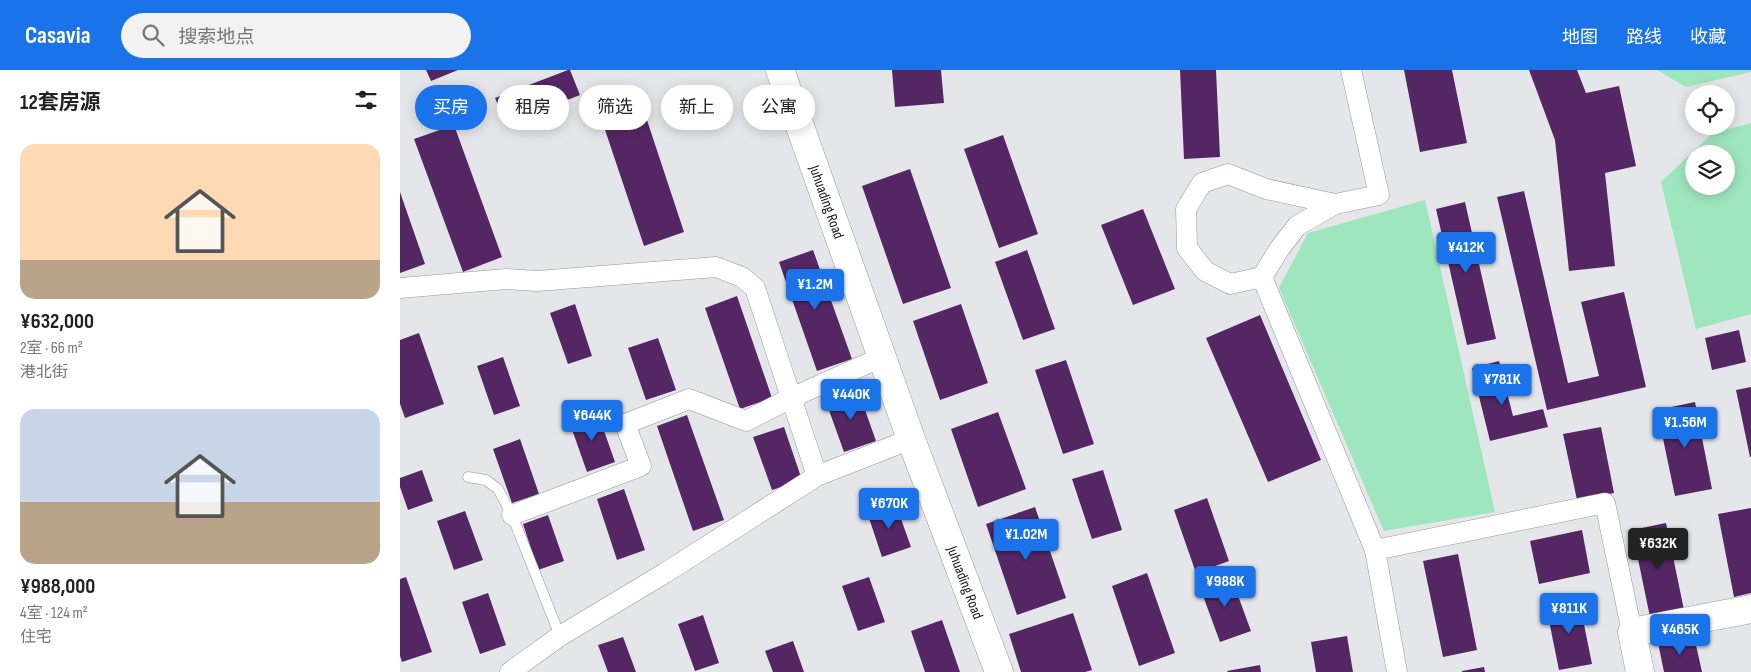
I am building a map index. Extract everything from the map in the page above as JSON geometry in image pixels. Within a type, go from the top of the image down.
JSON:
[{"type":"street","points":[[780,70],[785,85]]},
{"type":"street","points":[[786,70],[788,85]]},
{"type":"street","points":[[1335,204],[1266,189],[1228,174],[1202,183],[1186,209],[1187,248],[1205,271],[1230,284],[1262,277],[1280,248],[1297,226],[1335,204],[1379,195],[1351,70]]},
{"type":"street","name":"Juhuading Road","points":[[801,130],[882,358],[999,672]]},
{"type":"street","points":[[400,288],[506,279],[537,281],[716,267],[742,277],[755,288],[817,476]]},
{"type":"street","points":[[1262,277],[1375,550],[1397,672]]},
{"type":"street","points":[[512,515],[641,466],[625,424],[689,399],[746,420],[882,358]]},
{"type":"street","points":[[510,672],[560,636],[665,573],[817,476],[912,440]]},
{"type":"street","points":[[1375,550],[1605,503],[1640,672]]},
{"type":"street","points":[[1632,632],[1751,609]]},
{"type":"lane","points":[[468,477],[486,480],[498,489],[512,515],[560,636]]},
{"type":"green space","points":[[1657,70],[1751,70],[1751,72],[1685,86]]},
{"type":"green space","points":[[1751,123],[1751,314],[1696,329],[1661,182],[1685,159],[1685,195],[1735,195],[1735,145],[1700,145],[1711,135],[1735,135],[1735,127]]},
{"type":"green space","points":[[1425,200],[1495,512],[1384,531],[1279,288],[1308,233]]},
{"type":"building","points":[[426,70],[458,70],[431,81]]},
{"type":"building","points":[[570,70],[579,95],[569,99],[569,85],[529,85]]},
{"type":"building","points":[[892,70],[941,70],[944,103],[895,107]]},
{"type":"building","points":[[1180,70],[1216,70],[1220,157],[1184,159]]},
{"type":"building","points":[[1404,70],[1452,70],[1467,143],[1420,152]]},
{"type":"building","points":[[1529,70],[1577,70],[1586,93],[1619,86],[1636,166],[1605,173],[1615,266],[1569,271],[1555,140]]},
{"type":"building","points":[[440,130],[456,130],[502,257],[463,272],[414,139]]},
{"type":"building","points":[[605,130],[650,130],[684,232],[644,246]]},
{"type":"building","points":[[1003,135],[1038,234],[999,248],[964,149]]},
{"type":"building","points":[[910,169],[951,288],[903,304],[862,186]]},
{"type":"building","points":[[1524,191],[1568,383],[1599,376],[1581,302],[1624,292],[1646,387],[1547,410],[1497,197]]},
{"type":"building","points":[[400,192],[425,264],[400,273]]},
{"type":"building","points":[[1465,202],[1496,339],[1467,345],[1436,209]]},
{"type":"building","points":[[1143,209],[1175,289],[1133,305],[1101,225]]},
{"type":"building","points":[[813,250],[852,359],[817,371],[779,262]]},
{"type":"building","points":[[1027,250],[1055,329],[1023,340],[995,262]]},
{"type":"building","points":[[737,296],[772,398],[740,409],[705,308]]},
{"type":"building","points":[[575,304],[592,356],[568,364],[550,313]]},
{"type":"building","points":[[961,304],[988,383],[940,400],[913,321]]},
{"type":"building","points":[[1260,315],[1321,460],[1268,482],[1206,338]]},
{"type":"building","points":[[1739,330],[1746,362],[1712,370],[1705,338]]},
{"type":"building","points":[[419,333],[444,404],[405,418],[400,404],[400,340]]},
{"type":"building","points":[[658,338],[676,390],[646,400],[628,348]]},
{"type":"building","points":[[503,357],[520,406],[494,415],[477,366]]},
{"type":"building","points":[[1066,360],[1094,444],[1063,454],[1035,370]]},
{"type":"building","points":[[1499,361],[1513,416],[1543,409],[1548,427],[1490,441],[1472,368]]},
{"type":"building","points":[[1751,387],[1751,457],[1750,457],[1736,390]]},
{"type":"building","points":[[858,390],[876,441],[844,452],[826,402]]},
{"type":"building","points":[[1695,402],[1712,489],[1675,496],[1657,410]]},
{"type":"building","points":[[597,411],[615,462],[587,472],[569,421]]},
{"type":"building","points":[[998,412],[1026,489],[978,507],[951,429]]},
{"type":"building","points":[[687,415],[724,520],[693,531],[657,426]]},
{"type":"building","points":[[784,427],[802,480],[772,490],[753,437]]},
{"type":"building","points":[[1601,427],[1614,493],[1577,500],[1563,434]]},
{"type":"building","points":[[520,439],[539,494],[512,503],[493,449]]},
{"type":"building","points":[[422,470],[433,501],[408,510],[400,487],[400,478]]},
{"type":"building","points":[[1103,470],[1122,530],[1092,539],[1072,479]]},
{"type":"building","points":[[624,489],[645,550],[617,560],[597,499]]},
{"type":"building","points":[[1207,498],[1229,561],[1196,573],[1174,510]]},
{"type":"building","points":[[895,502],[911,547],[882,557],[867,512]]},
{"type":"building","points":[[1035,507],[1066,598],[1017,615],[986,524]]},
{"type":"building","points":[[1751,508],[1751,593],[1734,597],[1718,514]]},
{"type":"building","points":[[465,511],[483,560],[454,570],[437,521]]},
{"type":"building","points":[[548,515],[564,561],[538,570],[523,524]]},
{"type":"building","points":[[1666,523],[1684,610],[1650,617],[1632,530]]},
{"type":"building","points":[[1582,530],[1590,573],[1539,584],[1530,541]]},
{"type":"building","points":[[1458,554],[1477,650],[1443,657],[1423,561]]},
{"type":"building","points":[[1147,573],[1175,653],[1139,666],[1112,586]]},
{"type":"building","points":[[1230,574],[1251,631],[1220,642],[1199,585]]},
{"type":"building","points":[[406,577],[432,652],[402,662],[400,656],[400,579]]},
{"type":"building","points":[[869,577],[885,622],[858,631],[842,586]]},
{"type":"building","points":[[488,593],[506,645],[480,654],[462,602]]},
{"type":"building","points":[[1579,600],[1592,664],[1559,670],[1546,606]]},
{"type":"building","points":[[1073,613],[1092,670],[1085,672],[1021,672],[1009,634]]},
{"type":"building","points":[[703,615],[719,663],[695,671],[678,624]]},
{"type":"building","points":[[942,620],[960,672],[925,672],[911,631]]},
{"type":"building","points":[[1347,636],[1353,672],[1316,672],[1311,642]]},
{"type":"building","points":[[1694,636],[1702,672],[1664,672],[1658,643]]},
{"type":"building","points":[[623,637],[636,672],[608,672],[598,645]]},
{"type":"building","points":[[793,641],[804,672],[773,672],[765,651]]},
{"type":"building","points":[[1260,665],[1261,672],[1227,671]]},
{"type":"building","points":[[1484,667],[1485,672],[1462,672],[1462,671]]}]
